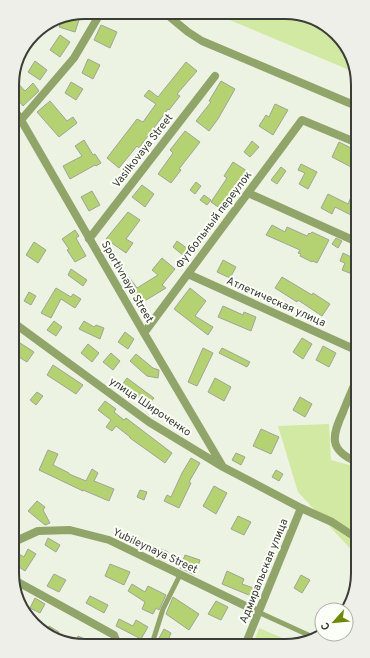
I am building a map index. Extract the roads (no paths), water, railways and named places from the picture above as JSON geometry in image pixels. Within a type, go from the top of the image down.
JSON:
[{"type":"street","points":[[21,120],[74,58],[97,19]]},
{"type":"street","points":[[173,19],[188,32],[202,41],[351,104]]},
{"type":"street","name":"Vasilkovaya Street","points":[[89,239],[215,76]]},
{"type":"street","name":"Sportivnaya Street","points":[[19,117],[223,467]]},
{"type":"street","name":"Футбольный переулок","points":[[144,333],[302,120],[351,140]]},
{"type":"street","points":[[248,193],[351,239]]},
{"type":"street","name":"Атлетическая улица","points":[[188,274],[351,348]]},
{"type":"street","name":"улица Широченко","points":[[19,327],[149,422],[223,467],[301,508],[332,522],[351,535]]},
{"type":"street","points":[[351,392],[334,431],[334,440],[338,448],[344,455],[351,459]]},
{"type":"street","name":"Адмиральская улица","points":[[248,639],[301,508]]},
{"type":"street","name":"Yubileynaya Street","points":[[19,540],[38,531],[70,530],[109,540],[258,612]]},
{"type":"street","points":[[20,583],[114,635],[116,639]]},
{"type":"lane","points":[[154,639],[163,609],[180,575]]},
{"type":"lane","points":[[258,612],[307,635]]}]
